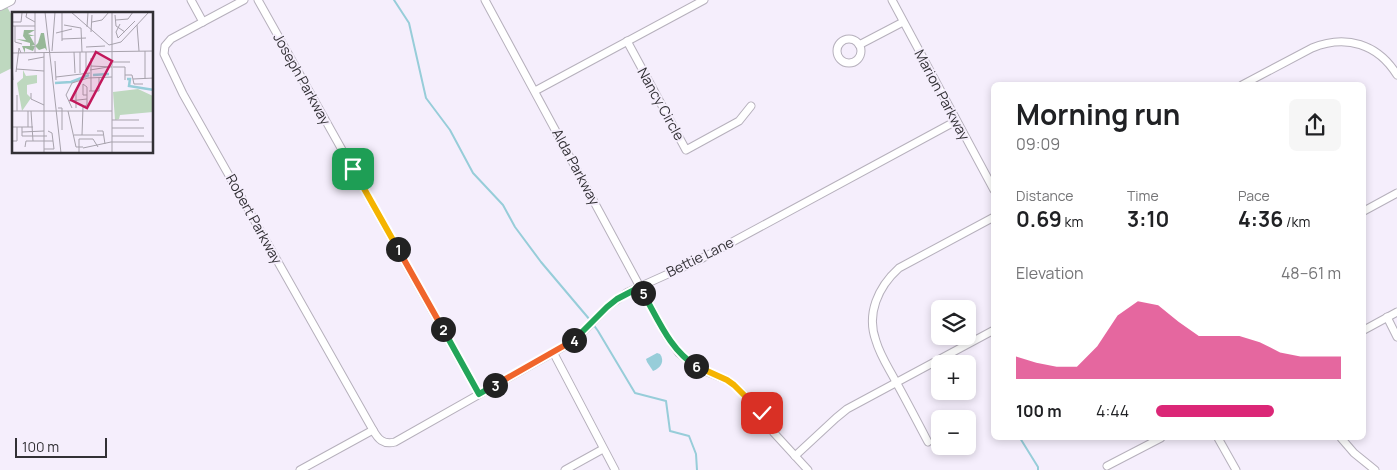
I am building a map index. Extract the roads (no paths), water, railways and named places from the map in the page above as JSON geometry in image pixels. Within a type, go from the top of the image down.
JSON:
[{"type":"main road","points":[[0,5],[10,0]]},
{"type":"street","points":[[191,0],[203,22]]},
{"type":"street","name":"Robert Parkway","points":[[244,0],[167,42],[164,54],[183,94],[373,430]]},
{"type":"street","name":"Joseph Parkway","points":[[258,0],[479,394]]},
{"type":"street","name":"Alda Parkway","points":[[485,0],[666,335],[684,358],[734,385],[758,408],[774,433],[808,470]]},
{"type":"street","points":[[535,91],[704,0]]},
{"type":"street","name":"Marion Parkway","points":[[892,0],[991,185]]},
{"type":"street","points":[[859,45],[903,22]]},
{"type":"street","name":"Nancy Circle","points":[[627,41],[686,150],[739,121],[751,106]]},
{"type":"street","points":[[1248,82],[1312,48],[1333,42],[1354,43],[1367,47],[1383,58],[1397,76]]},
{"type":"street","name":"Bettie Lane","points":[[373,430],[382,441],[386,443],[395,442],[578,337],[617,299],[666,274],[699,260],[956,121]]},
{"type":"street","points":[[1366,210],[1397,193]]},
{"type":"street","points":[[928,442],[879,349],[873,332],[876,300],[891,276],[904,265],[991,219]]},
{"type":"street","points":[[1366,329],[1397,312]]},
{"type":"street","points":[[1387,317],[1397,337]]},
{"type":"street","points":[[794,456],[841,413],[991,332]]},
{"type":"street","points":[[553,352],[615,470]]},
{"type":"street","points":[[300,470],[373,430]]},
{"type":"street","points":[[1107,466],[1157,440]]},
{"type":"street","points":[[1219,440],[1236,470]]},
{"type":"street","points":[[1343,440],[1354,453],[1375,470]]},
{"type":"street","points":[[564,470],[604,449]]},
{"type":"water","points":[[657,353],[660,354],[662,362],[653,371],[646,359]]},
{"type":"waterway","points":[[394,0],[409,23],[426,98],[450,130],[473,173],[503,205],[515,227],[541,262],[590,320]]},
{"type":"waterway","points":[[593,324],[635,393],[666,401],[670,431],[689,436],[696,454],[697,470]]},
{"type":"waterway","points":[[1021,440],[1038,470]]}]
